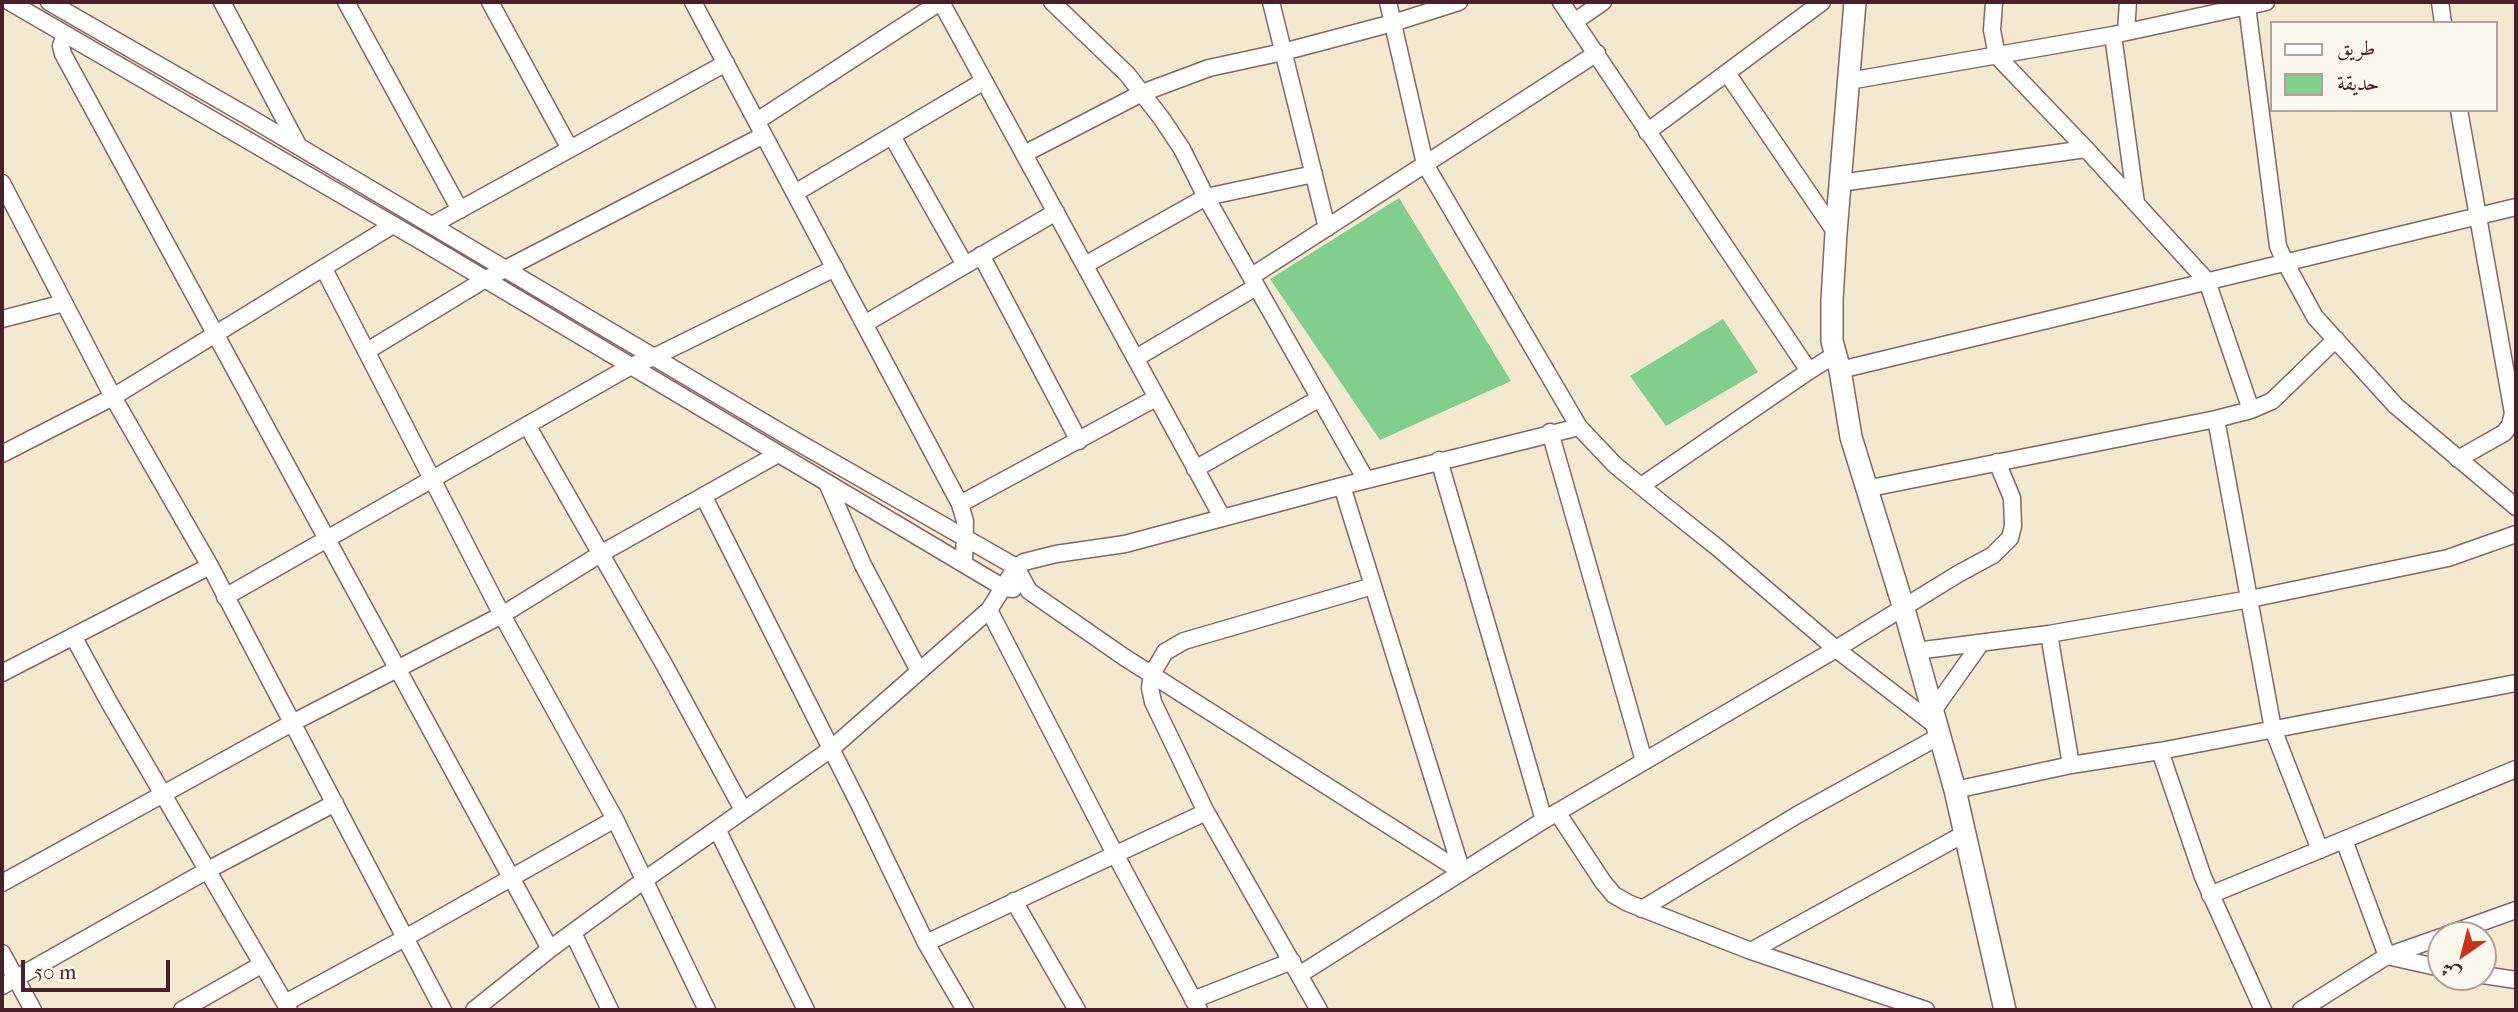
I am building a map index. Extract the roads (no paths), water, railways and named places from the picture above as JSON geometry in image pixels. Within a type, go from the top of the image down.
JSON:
[{"type":"street","points":[[10,2],[317,180],[1004,588],[1029,591],[1152,674],[1462,872]]},
{"type":"street","points":[[49,2],[1016,567],[1029,591]]},
{"type":"street","points":[[222,2],[317,180]]},
{"type":"street","points":[[346,2],[460,210]]},
{"type":"street","points":[[490,2],[570,149]]},
{"type":"street","points":[[693,2],[960,504],[965,521],[964,564]]},
{"type":"street","points":[[367,351],[484,280],[760,128],[940,2],[1222,517]]},
{"type":"street","points":[[1052,2],[1127,74],[1182,149],[1206,197],[1366,480]]},
{"type":"street","points":[[1271,2],[1327,228]]},
{"type":"street","points":[[1388,2],[1425,164],[1579,426],[1615,465],[1718,548],[1836,649],[1935,724]]},
{"type":"street","points":[[1024,153],[1142,93],[1209,68],[1283,52],[1460,2]]},
{"type":"street","points":[[1561,2],[1809,372]]},
{"type":"street","points":[[1574,22],[1603,2]]},
{"type":"street","points":[[1647,132],[1822,2]]},
{"type":"street","points":[[1855,2],[1836,233],[1832,341],[1851,438],[1904,609],[1955,790],[2005,1010]]},
{"type":"street","points":[[1994,2],[1992,30],[1997,56],[2207,281],[2251,410]]},
{"type":"street","points":[[2128,2],[2119,33],[2136,203]]},
{"type":"street","points":[[1849,81],[2119,33],[2266,2]]},
{"type":"street","points":[[2440,2],[2443,21]]},
{"type":"street","points":[[2247,6],[2278,246],[2285,262],[2315,317],[2396,406],[2516,507]]},
{"type":"street","points":[[65,34],[61,46],[63,54],[550,950]]},
{"type":"street","points":[[1136,358],[1254,281],[1327,228],[1597,53]]},
{"type":"street","points":[[432,225],[726,63]]},
{"type":"street","points":[[1727,73],[1836,233]]},
{"type":"street","points":[[795,192],[984,81]]},
{"type":"street","points":[[2458,459],[2504,433],[2510,425],[2513,413],[2459,112]]},
{"type":"street","points":[[892,136],[965,265]]},
{"type":"street","points":[[1840,183],[2086,149]]},
{"type":"street","points":[[1084,265],[1206,197],[1314,174]]},
{"type":"street","points":[[2,183],[113,397],[210,566],[443,1010]]},
{"type":"street","points":[[1641,486],[1809,372],[1838,362],[2207,281],[2516,207]]},
{"type":"street","points":[[866,323],[1056,212]]},
{"type":"street","points":[[2,454],[113,397],[393,225]]},
{"type":"street","points":[[981,255],[1079,440]]},
{"type":"street","points":[[225,597],[631,366],[835,268]]},
{"type":"street","points":[[324,269],[502,615],[615,819],[707,1010]]},
{"type":"street","points":[[2,319],[64,303]]},
{"type":"street","points":[[1865,489],[2251,410],[2272,401],[2336,339]]},
{"type":"street","points":[[960,504],[1156,398]]},
{"type":"street","points":[[1195,468],[1320,398]]},
{"type":"street","points":[[2216,419],[2273,729],[2319,850]]},
{"type":"street","points":[[527,425],[602,553],[743,810]]},
{"type":"street","points":[[474,1010],[643,881],[831,749],[989,610],[1016,567],[1045,557],[1125,544],[1342,485],[1579,426]]},
{"type":"street","points":[[1550,432],[1644,761]]},
{"type":"street","points":[[2,883],[292,723],[502,615],[602,553],[778,454]]},
{"type":"street","points":[[1439,460],[1550,816],[1614,895],[1642,909],[1751,951],[1926,1010]]},
{"type":"street","points":[[989,610],[1196,1005],[1296,968],[1993,555],[2010,538],[2013,526],[2011,498],[1997,462]]},
{"type":"street","points":[[827,483],[863,565],[919,671]]},
{"type":"street","points":[[1342,485],[1462,872]]},
{"type":"street","points":[[704,497],[926,943],[965,1010]]},
{"type":"street","points":[[1916,651],[2049,634],[2250,600],[2448,558],[2516,534]]},
{"type":"street","points":[[2,673],[210,566]]},
{"type":"street","points":[[1319,1010],[1206,812],[1153,702],[1150,688],[1152,674],[1165,652],[1184,641],[1373,586]]},
{"type":"street","points":[[2049,634],[2071,765]]},
{"type":"street","points":[[73,636],[206,871],[287,1007],[615,819]]},
{"type":"street","points":[[1642,909],[1797,815],[1935,724],[1981,642]]},
{"type":"street","points":[[1955,790],[2071,765],[2160,751],[2516,683]]},
{"type":"street","points":[[2160,751],[2210,895],[2263,1010]]},
{"type":"street","points":[[2210,895],[2516,769]]},
{"type":"street","points":[[9,982],[206,871],[335,803]]},
{"type":"street","points":[[926,943],[1206,812]]},
{"type":"street","points":[[717,829],[806,1010]]},
{"type":"street","points":[[1751,951],[1964,834]]},
{"type":"street","points":[[2344,840],[2387,956]]},
{"type":"street","points":[[1014,901],[1077,1010]]},
{"type":"street","points":[[2486,921],[2516,910]]},
{"type":"street","points":[[573,933],[610,1010]]},
{"type":"street","points":[[2301,1010],[2387,956],[2427,942]]},
{"type":"street","points":[[2,953],[9,982],[33,1010]]},
{"type":"street","points":[[2387,956],[2427,965]]},
{"type":"street","points":[[182,1010],[261,965]]},
{"type":"street","points":[[2497,977],[2516,980]]}]
